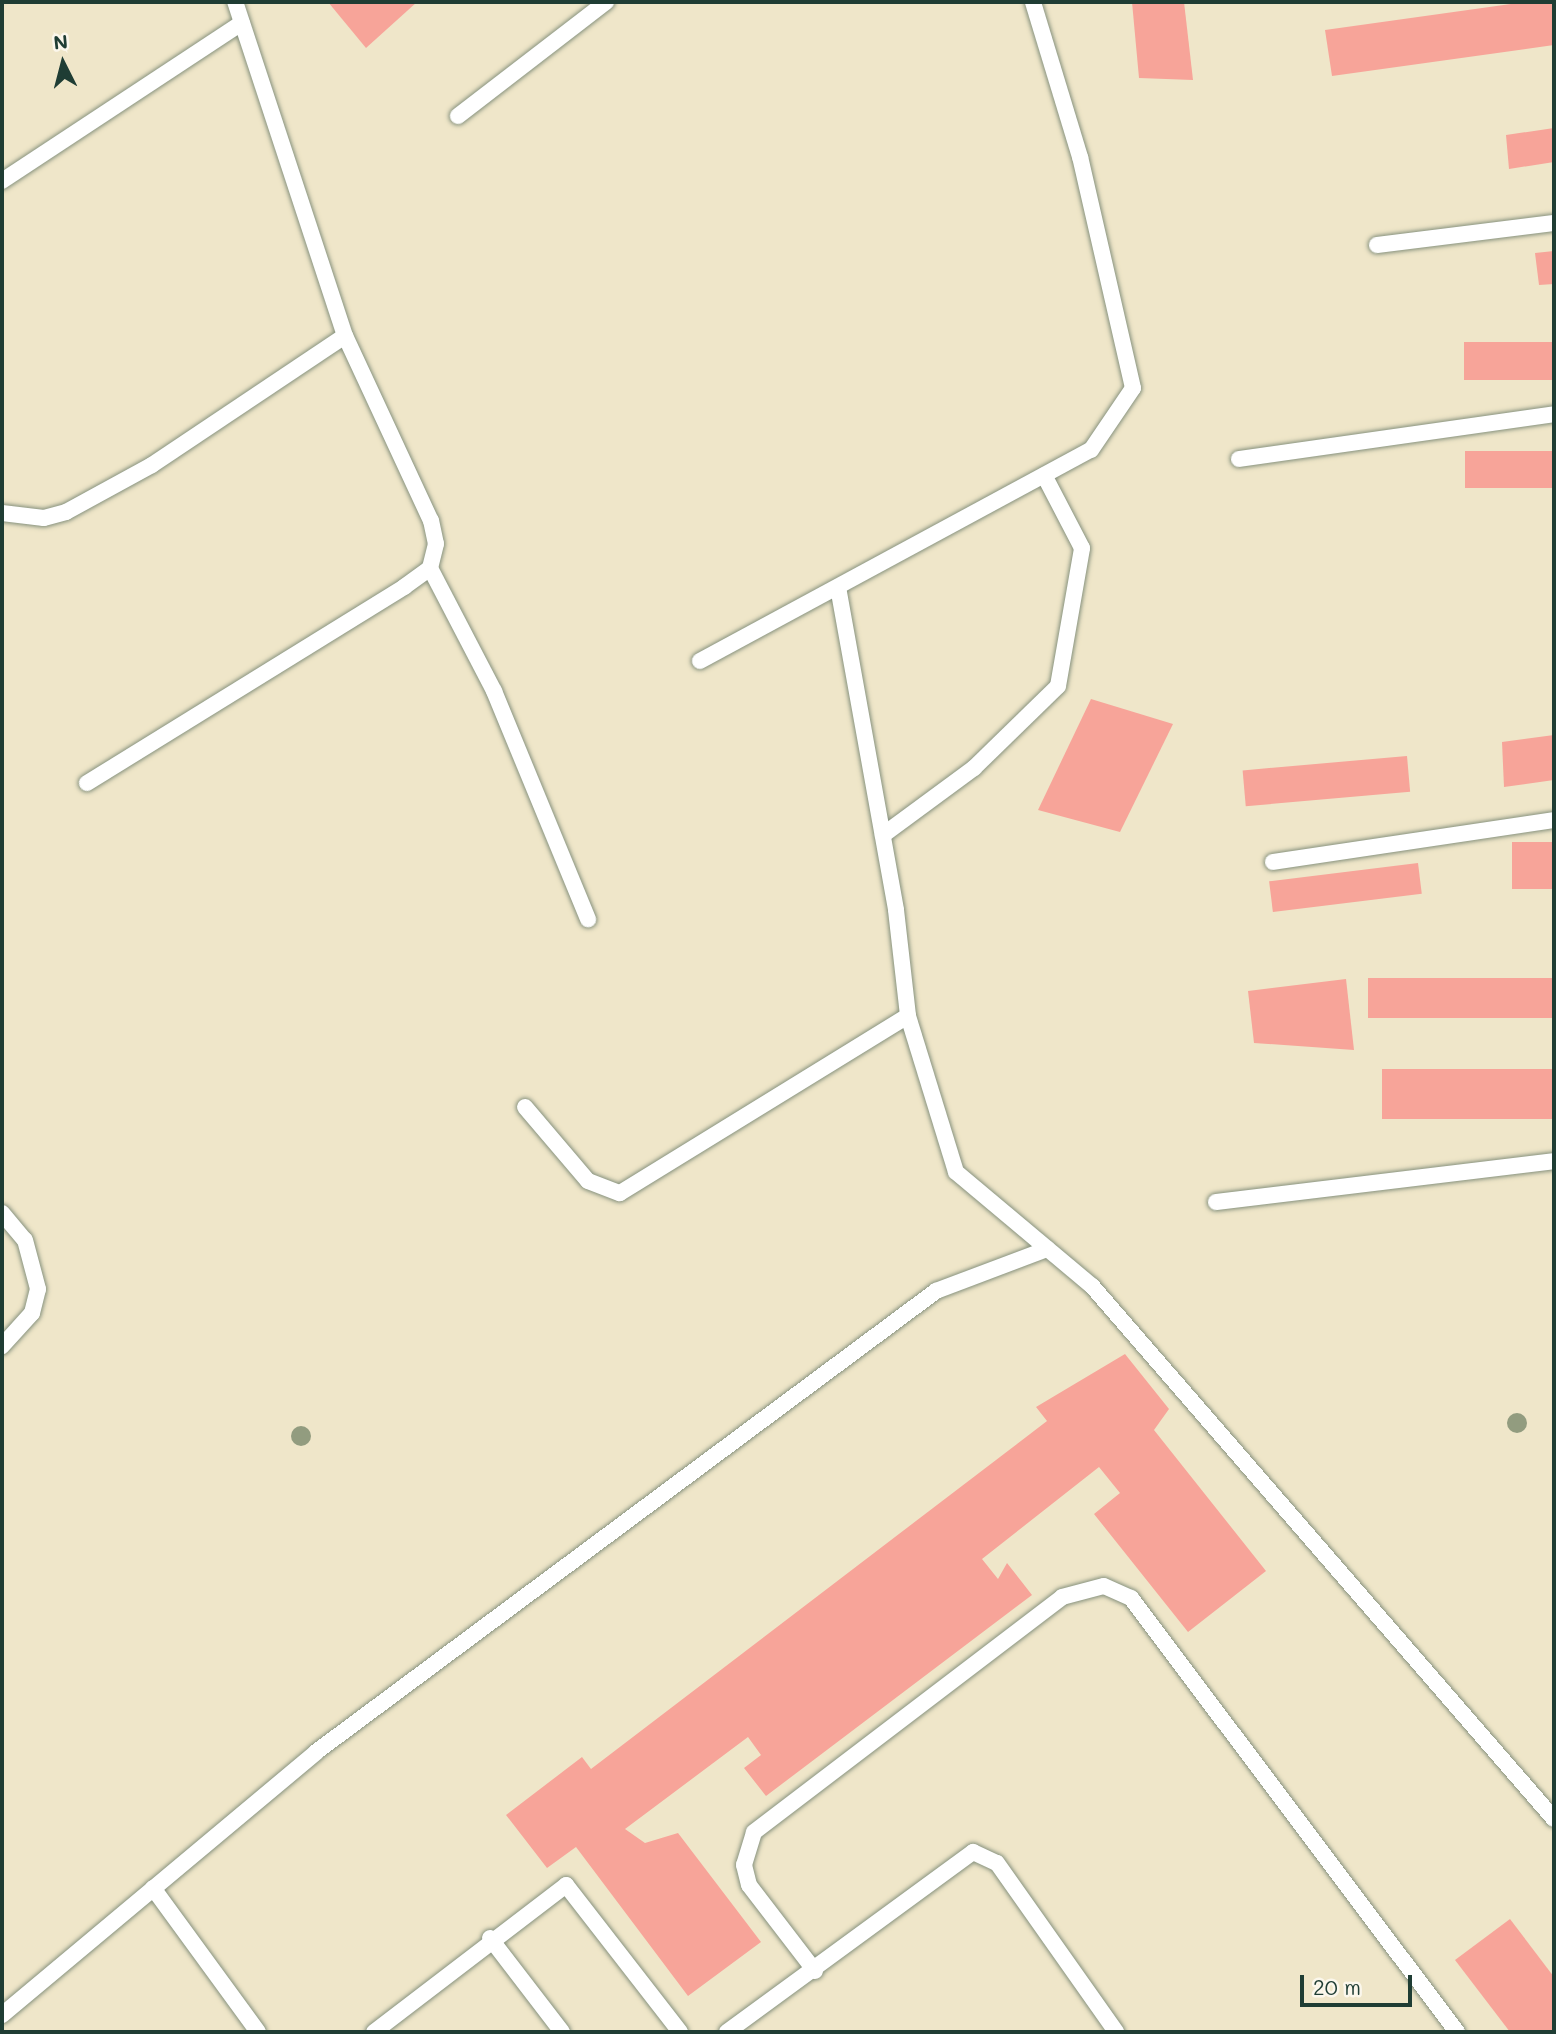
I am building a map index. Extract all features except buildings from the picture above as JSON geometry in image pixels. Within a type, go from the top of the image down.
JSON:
[{"type":"lane","points":[[235,2],[345,336],[432,521],[436,544],[430,568],[494,691],[588,919]]},
{"type":"lane","points":[[458,116],[606,2]]},
{"type":"lane","points":[[700,661],[1091,450],[1133,388],[1080,157],[1033,2]]},
{"type":"lane","points":[[2,181],[242,23]]},
{"type":"lane","points":[[1377,246],[1554,223]]},
{"type":"lane","points":[[2,513],[44,519],[66,512],[152,465],[345,336]]},
{"type":"lane","points":[[1239,459],[1554,414]]},
{"type":"lane","points":[[883,835],[974,768],[1058,686],[1082,548],[1044,475]]},
{"type":"lane","points":[[87,783],[430,568]]},
{"type":"lane","points":[[838,587],[883,835],[908,1016],[956,1172],[1092,1286],[1554,1819]]},
{"type":"lane","points":[[1273,862],[1554,820]]},
{"type":"lane","points":[[525,1107],[588,1181],[620,1193],[908,1016]]},
{"type":"lane","points":[[1216,1202],[1554,1161]]},
{"type":"lane","points":[[2,1213],[25,1240],[38,1289],[32,1313],[2,1346]]},
{"type":"lane","points":[[2,2015],[316,1752],[936,1291],[1047,1249]]},
{"type":"lane","points":[[815,1971],[749,1885],[744,1865],[754,1832],[1062,1597],[1104,1586],[1131,1598],[1457,2032]]},
{"type":"lane","points":[[727,2032],[815,1971],[973,1852],[997,1863],[1116,2032]]},
{"type":"lane","points":[[374,2032],[489,1938],[566,1885],[680,2032]]},
{"type":"lane","points":[[153,1888],[258,2032]]},
{"type":"lane","points":[[489,1938],[562,2032]]}]
